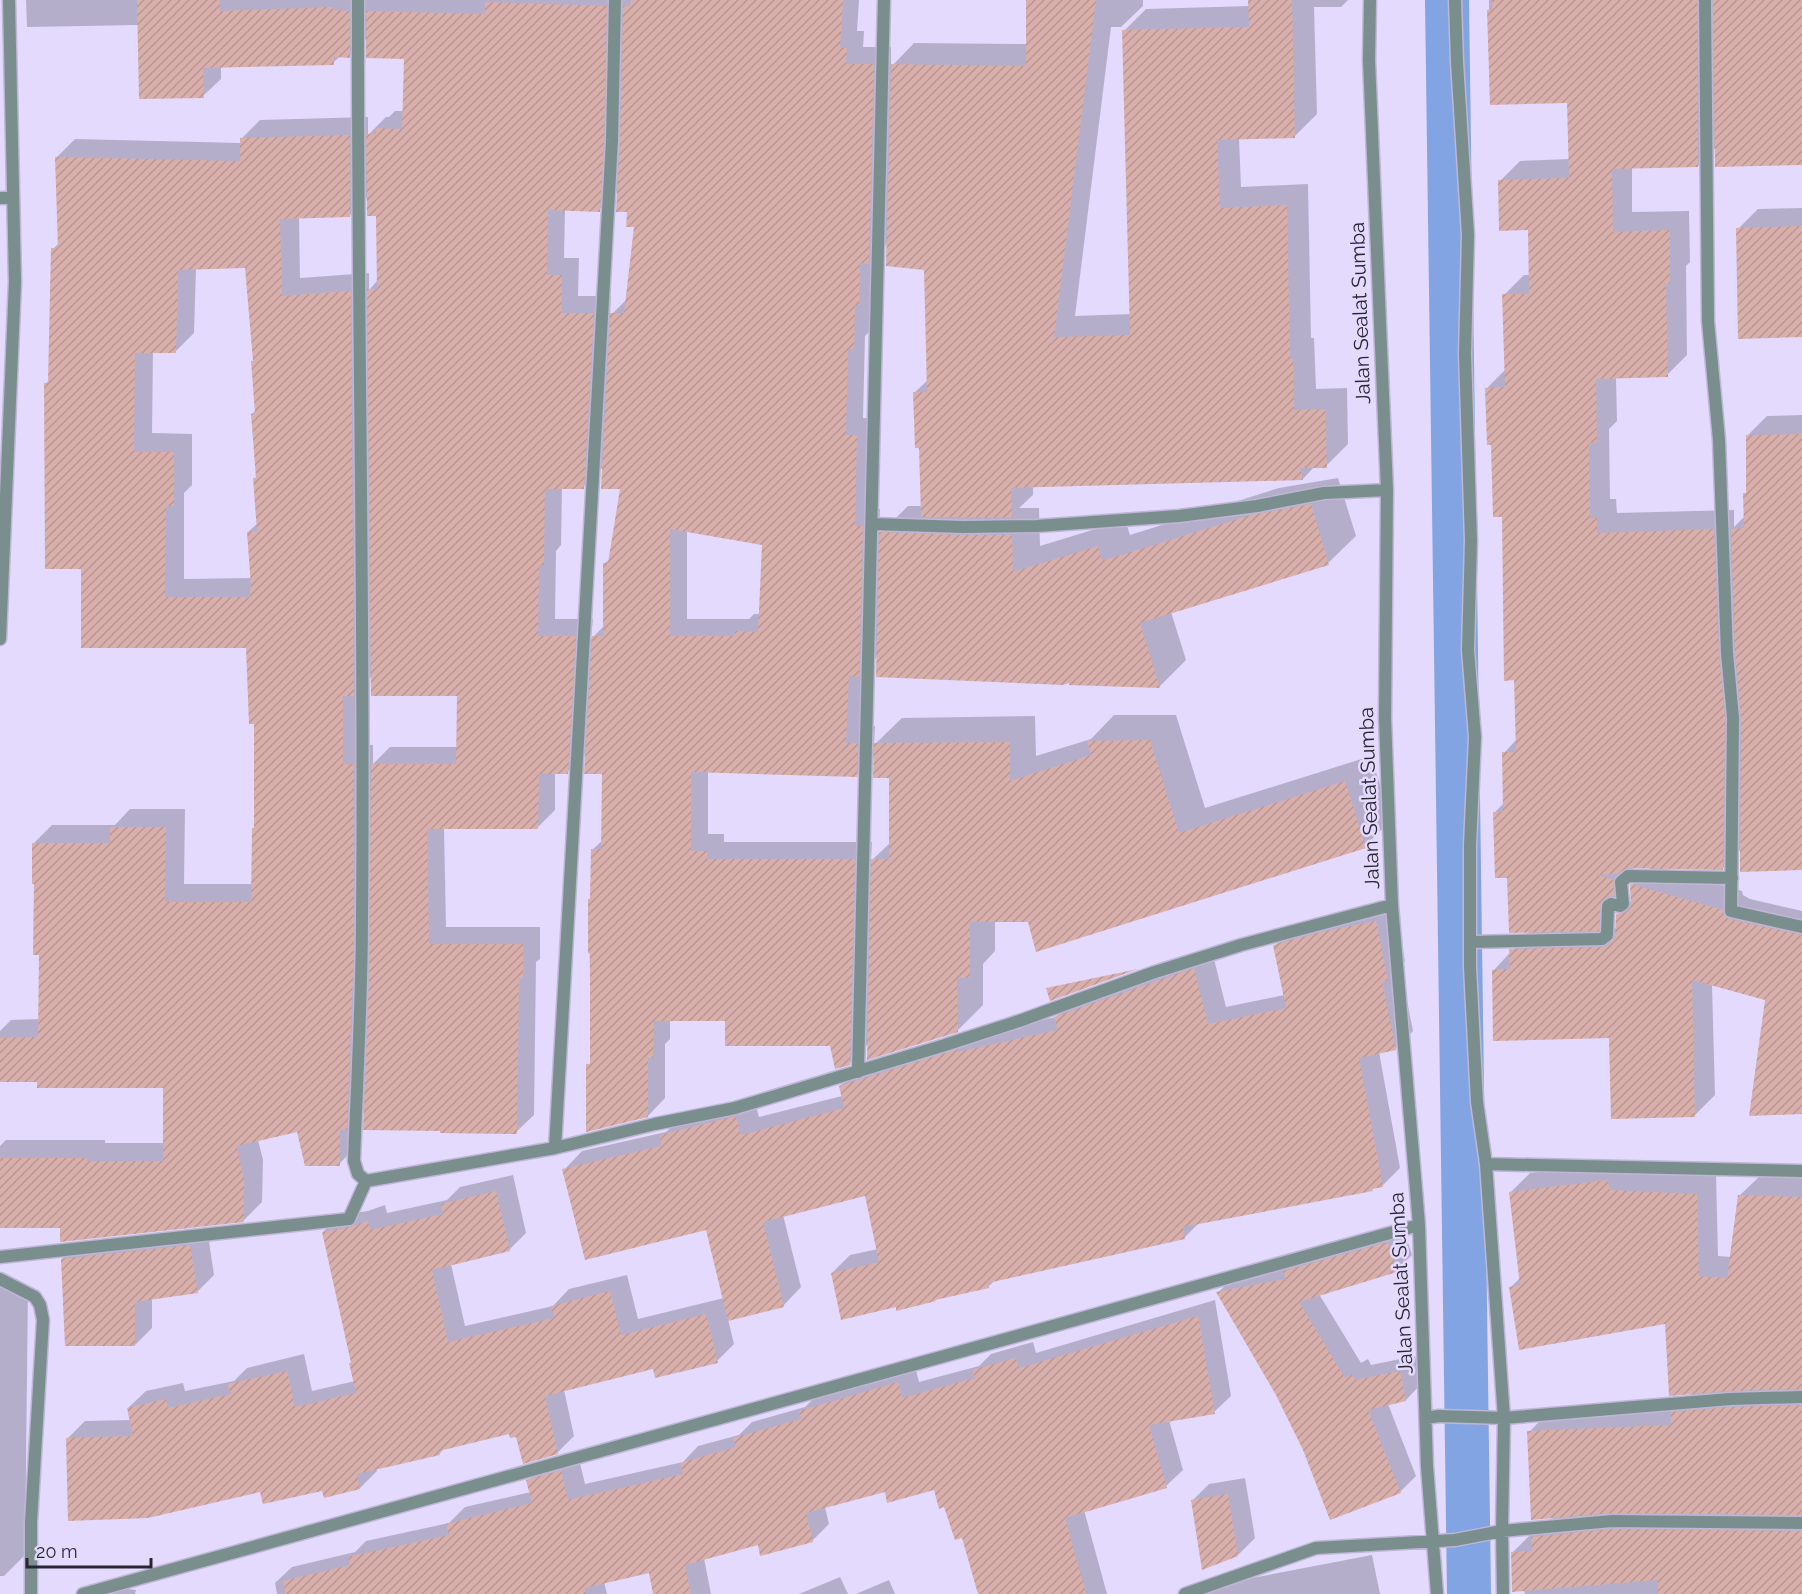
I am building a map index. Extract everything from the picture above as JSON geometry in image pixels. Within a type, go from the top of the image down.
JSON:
[{"type":"street","points":[[0,639],[15,282],[9,0]]},
{"type":"street","points":[[358,0],[362,919],[354,1161],[358,1174],[366,1181]]},
{"type":"street","points":[[555,1148],[612,140],[615,0]]},
{"type":"street","points":[[858,1072],[884,0]]},
{"type":"street","name":"Jalan Sealat Sumba","points":[[1370,0],[1369,60],[1387,490],[1385,718],[1392,905],[1419,1225],[1427,1466],[1437,1594]]},
{"type":"street","points":[[1455,0],[1457,74],[1468,235],[1465,354],[1471,541],[1468,650],[1475,737],[1470,845],[1470,967],[1477,1102],[1486,1164],[1504,1418],[1498,1532],[1503,1594]]},
{"type":"street","points":[[1705,0],[1708,321],[1719,440],[1726,631],[1733,718],[1731,911],[1802,927]]},
{"type":"street","points":[[0,198],[13,198]]},
{"type":"street","points":[[872,524],[963,527],[1037,526],[1179,516],[1257,506],[1323,493],[1387,490]]},
{"type":"street","points":[[1471,942],[1602,939],[1608,935],[1608,906],[1623,904],[1621,882],[1628,876],[1732,878]]},
{"type":"street","points":[[366,1181],[555,1148],[735,1108],[1019,1021],[1152,972],[1392,905]]},
{"type":"street","points":[[1486,1164],[1802,1171]]},
{"type":"street","points":[[0,1257],[349,1219],[366,1181]]},
{"type":"street","points":[[83,1594],[1419,1225]]},
{"type":"street","points":[[0,1279],[35,1296],[40,1305],[43,1320],[31,1522],[31,1594]]},
{"type":"street","points":[[1426,1418],[1439,1416],[1504,1418],[1730,1399],[1802,1398]]},
{"type":"street","points":[[1185,1594],[1316,1548],[1455,1540],[1498,1532],[1612,1521],[1802,1523]]},
{"type":"building","points":[[137,0],[220,0],[220,11],[333,7],[333,10],[350,11],[350,58],[334,57],[334,65],[203,68],[204,98],[139,99]]},
{"type":"building","points":[[631,0],[843,0],[840,48],[847,48],[846,64],[874,64],[869,264],[860,263],[859,305],[855,305],[854,349],[848,349],[846,435],[857,435],[855,526],[863,526],[859,677],[849,676],[846,743],[858,743],[857,777],[691,772],[691,851],[707,851],[707,859],[855,859],[850,1065],[835,1069],[830,1046],[725,1046],[725,1021],[654,1021],[653,1058],[648,1058],[648,1117],[586,1132],[586,1064],[590,1064],[588,899],[590,899],[591,849],[601,849],[602,774],[584,774],[592,636],[603,636],[603,563],[608,563],[620,489],[601,489],[610,313],[624,313],[634,227],[626,227],[627,212],[616,212],[623,6],[630,6]],"holes":[[[670,529],[762,545],[758,632],[735,631],[735,636],[670,636]]]},
{"type":"building","points":[[1026,0],[1096,0],[1054,337],[1130,335],[1122,30],[1249,27],[1248,0],[1292,0],[1295,138],[1217,140],[1220,208],[1287,205],[1290,359],[1293,359],[1294,410],[1325,409],[1327,468],[1300,468],[1303,480],[1011,488],[1012,518],[921,517],[919,448],[915,448],[913,392],[927,392],[924,270],[886,266],[891,64],[1026,66]]},
{"type":"building","points":[[1492,0],[1697,0],[1698,167],[1612,169],[1613,232],[1670,230],[1670,284],[1666,284],[1668,377],[1596,379],[1597,442],[1589,443],[1590,518],[1597,518],[1597,533],[1714,529],[1719,654],[1725,718],[1723,870],[1628,868],[1617,874],[1596,875],[1613,879],[1614,896],[1607,897],[1601,902],[1599,931],[1509,933],[1507,878],[1495,878],[1493,812],[1503,812],[1502,752],[1516,752],[1514,680],[1504,681],[1502,517],[1493,517],[1491,445],[1487,445],[1485,388],[1505,387],[1502,294],[1529,294],[1528,230],[1499,231],[1498,180],[1569,178],[1567,103],[1490,105],[1487,10],[1492,10]]},
{"type":"building","points":[[1713,0],[1802,0],[1802,165],[1715,167]]},
{"type":"building","points":[[485,2],[607,6],[600,212],[548,210],[547,275],[562,275],[561,313],[594,313],[584,489],[545,489],[544,565],[539,565],[538,636],[576,636],[568,774],[539,774],[538,829],[427,829],[429,944],[523,944],[523,978],[519,978],[517,1134],[363,1130],[369,978],[371,764],[456,764],[457,696],[371,696],[367,289],[377,289],[376,216],[367,216],[366,134],[376,134],[376,128],[402,129],[404,59],[366,58],[366,11],[485,14]]},
{"type":"building","points":[[350,135],[350,217],[280,219],[282,296],[351,291],[354,696],[343,696],[343,764],[354,764],[354,947],[347,1130],[340,1130],[340,1166],[305,1166],[297,1132],[237,1146],[244,1180],[244,1222],[60,1242],[60,1228],[0,1228],[0,1158],[163,1161],[163,1088],[37,1088],[37,1082],[0,1082],[0,1038],[38,1037],[39,955],[33,955],[32,843],[110,843],[110,827],[166,827],[165,902],[251,902],[254,724],[249,724],[246,648],[81,648],[81,569],[45,569],[44,383],[48,383],[51,248],[58,248],[55,157],[240,161],[240,138]],"holes":[[[245,268],[253,361],[251,361],[255,413],[251,414],[257,531],[247,532],[250,597],[165,597],[166,506],[174,506],[174,452],[134,452],[135,353],[176,353],[178,270]]]},
{"type":"building","points":[[1802,226],[1802,337],[1738,339],[1736,228]]},
{"type":"building","points":[[1802,434],[1802,870],[1740,872],[1741,717],[1735,652],[1731,529],[1744,528],[1746,435]]},
{"type":"building","points":[[1311,504],[1329,565],[1140,623],[1160,688],[876,677],[879,532],[1012,535],[1013,572],[1098,546],[1102,561],[1251,515]]},
{"type":"building","points":[[1150,740],[1179,833],[1345,781],[1366,848],[1036,952],[1028,922],[970,922],[970,978],[957,978],[958,1032],[867,1060],[871,859],[889,859],[889,778],[873,778],[874,743],[1010,742],[1010,781],[1091,755],[1087,741]]},
{"type":"building","points":[[1631,884],[1723,910],[1724,915],[1729,919],[1802,935],[1802,1114],[1749,1116],[1765,1000],[1692,980],[1695,1117],[1611,1119],[1609,1038],[1493,1041],[1492,970],[1510,969],[1509,949],[1607,946],[1615,938],[1616,914],[1624,913],[1631,907]]},
{"type":"building","points":[[1376,921],[1388,980],[1382,982],[1396,1050],[1359,1058],[1383,1187],[1372,1189],[1373,1191],[1183,1227],[1185,1239],[988,1283],[989,1288],[896,1311],[896,1307],[841,1320],[831,1273],[879,1262],[865,1196],[763,1222],[784,1307],[728,1321],[706,1230],[585,1260],[562,1169],[661,1146],[660,1135],[736,1116],[741,1135],[844,1108],[839,1086],[958,1049],[958,1052],[1058,1030],[1054,1017],[1194,968],[1208,1024],[1286,1008],[1273,945]]},
{"type":"building","points":[[1138,969],[1050,1001],[1046,988]]},
{"type":"building","points":[[1608,1180],[1609,1190],[1697,1194],[1699,1276],[1727,1278],[1738,1195],[1802,1197],[1802,1389],[1729,1391],[1669,1396],[1665,1324],[1519,1350],[1509,1287],[1520,1285],[1509,1192]]},
{"type":"building","points":[[496,1191],[510,1251],[432,1270],[448,1342],[554,1318],[551,1306],[610,1291],[621,1335],[706,1314],[718,1363],[655,1378],[653,1369],[545,1396],[558,1454],[523,1464],[516,1437],[510,1438],[509,1434],[439,1451],[440,1455],[357,1474],[360,1489],[324,1498],[322,1491],[263,1504],[260,1492],[148,1518],[68,1521],[66,1438],[133,1436],[127,1408],[166,1399],[168,1408],[231,1394],[228,1384],[287,1371],[295,1407],[356,1393],[322,1232],[368,1221],[370,1230],[443,1214],[441,1204]]},
{"type":"building","points":[[1388,1242],[1397,1272],[1299,1302],[1345,1378],[1352,1374],[1355,1380],[1400,1371],[1406,1401],[1368,1410],[1401,1493],[1330,1520],[1303,1450],[1276,1395],[1216,1292],[1285,1279],[1287,1282],[1283,1271]]},
{"type":"building","points":[[190,1245],[198,1293],[135,1302],[135,1346],[65,1346],[61,1259]]},
{"type":"building","points":[[1198,1316],[1215,1414],[1149,1425],[1167,1488],[1065,1518],[1086,1594],[978,1594],[962,1538],[955,1540],[944,1507],[939,1509],[934,1490],[887,1503],[885,1492],[806,1513],[813,1542],[760,1556],[758,1545],[685,1565],[691,1594],[653,1594],[649,1573],[585,1588],[586,1594],[285,1594],[283,1581],[350,1565],[348,1557],[449,1535],[446,1524],[532,1503],[526,1480],[561,1470],[568,1500],[683,1474],[680,1463],[736,1447],[733,1438],[801,1419],[799,1411],[898,1382],[902,1398],[975,1378],[972,1370],[1016,1358],[1019,1368]]},
{"type":"building","points":[[1802,1405],[1802,1515],[1612,1513],[1531,1520],[1527,1431],[1671,1425],[1671,1412],[1730,1407]]},
{"type":"building","points":[[1228,1494],[1238,1556],[1202,1570],[1191,1500]]},
{"type":"building","points":[[1612,1529],[1802,1531],[1802,1594],[1658,1594],[1658,1580],[1512,1592],[1511,1552],[1532,1551],[1531,1537]]},
{"type":"waterway","points":[[1447,0],[1469,1594]]}]
